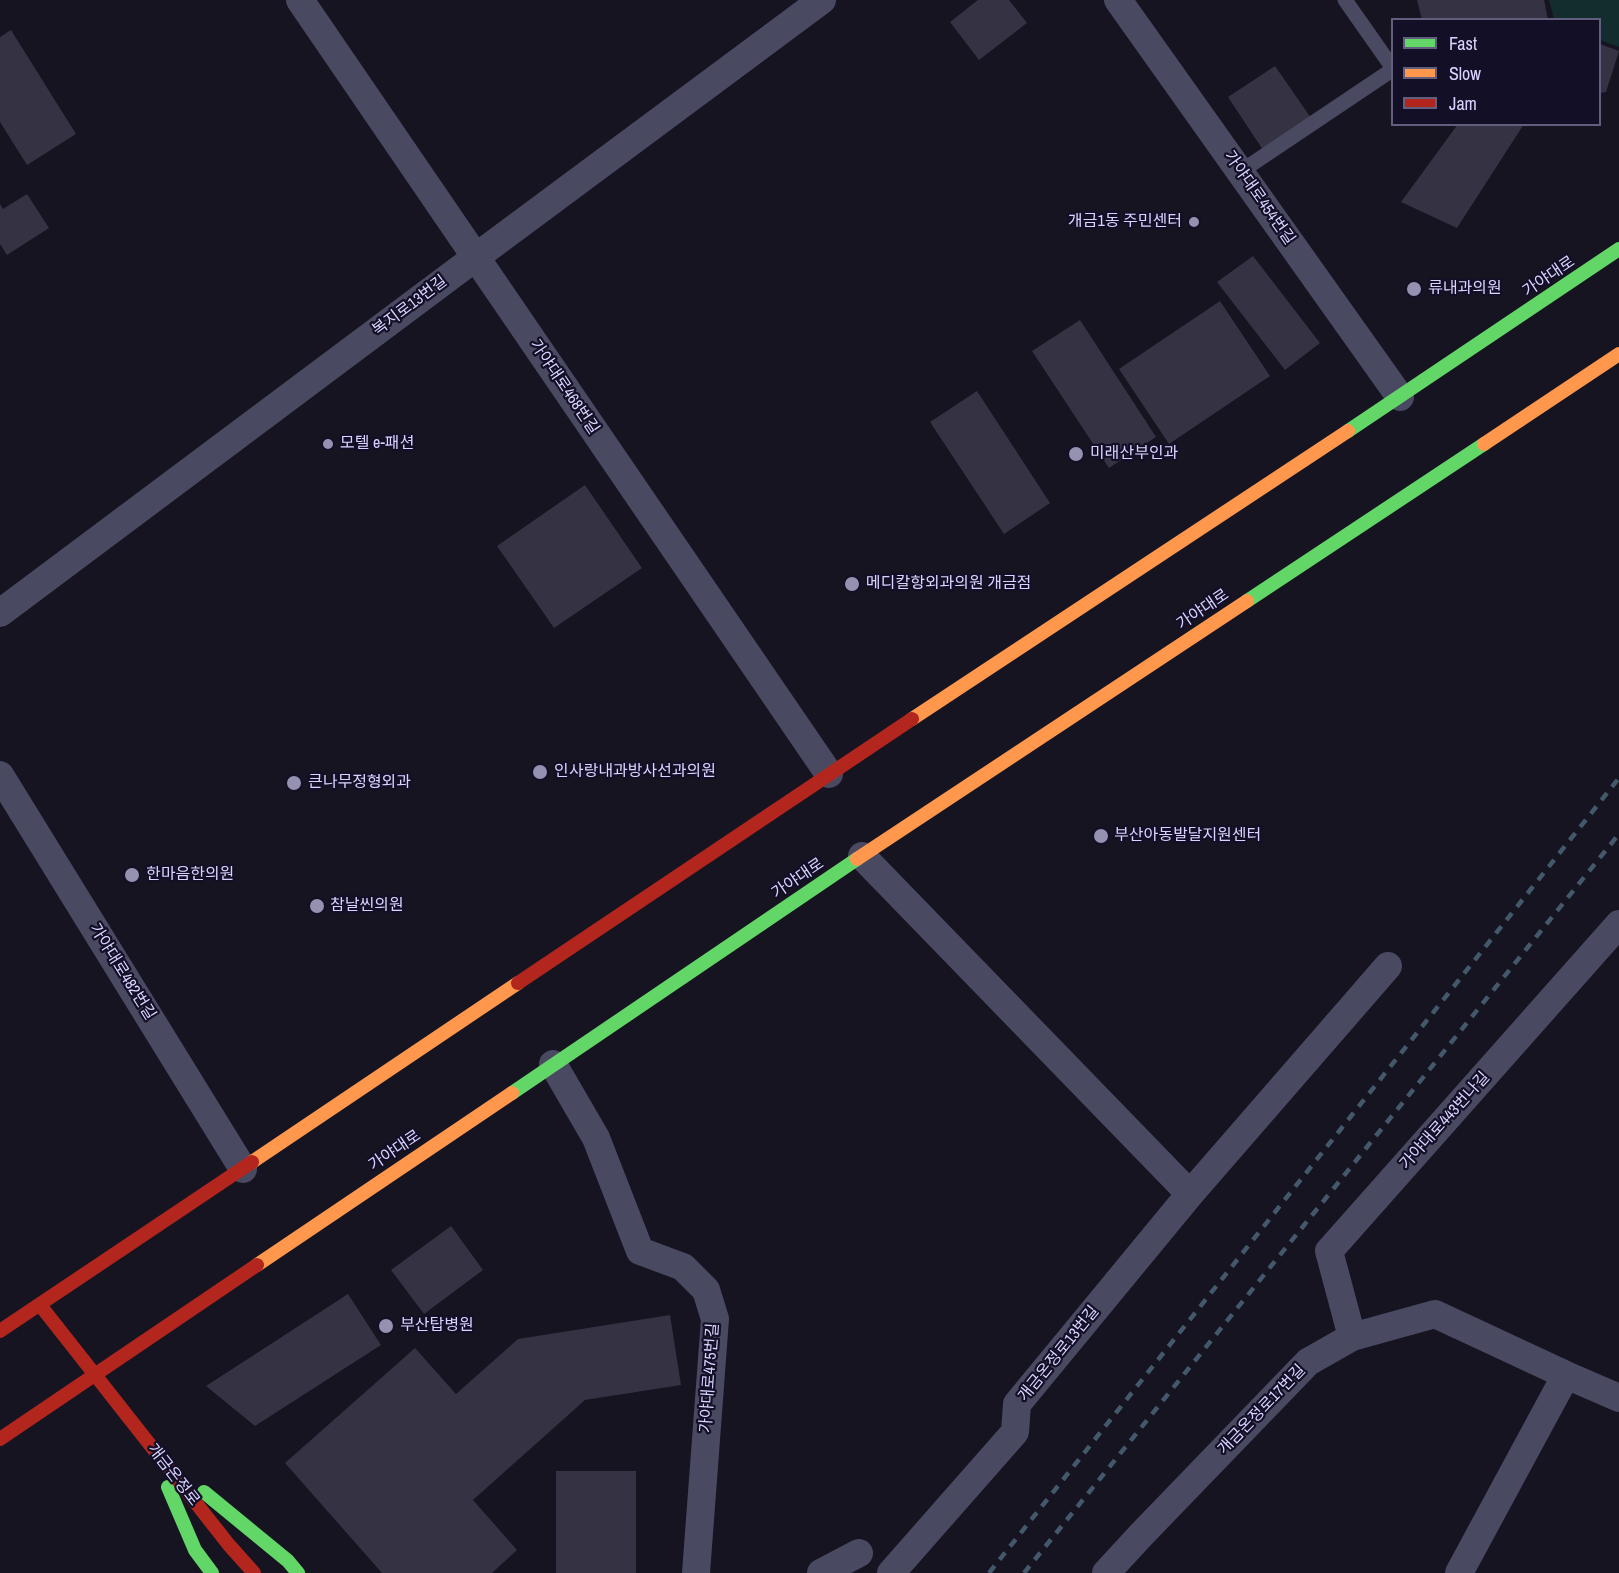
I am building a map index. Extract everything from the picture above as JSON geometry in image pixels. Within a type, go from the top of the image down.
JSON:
[{"type":"main road","name":"가야대로","points":[[0,1331],[829,774],[1400,397],[1619,249]]},
{"type":"main road","name":"가야대로","points":[[0,1439],[862,856],[1619,354]]},
{"type":"main road","name":"개금온정로","points":[[40,1305],[152,1449],[254,1573]]},
{"type":"main road","points":[[152,1449],[195,1550],[212,1573]]},
{"type":"main road","points":[[152,1449],[288,1562],[298,1573]]},
{"type":"street","name":"가야대로468번길","points":[[300,0],[829,774]]},
{"type":"street","name":"복지로13번길","points":[[0,613],[822,0]]},
{"type":"street","name":"가야대로454번길","points":[[1118,0],[1400,397]]},
{"type":"street","name":"가야대로482번길","points":[[0,775],[243,1169]]},
{"type":"street","points":[[862,856],[1190,1194]]},
{"type":"street","name":"가야대로443번나길","points":[[1352,1336],[1329,1251],[1619,924]]},
{"type":"street","name":"개금온정로13번길","points":[[891,1573],[1015,1432],[1017,1404],[1190,1194],[1388,966]]},
{"type":"street","name":"가야대로475번길","points":[[553,1064],[596,1138],[640,1251],[683,1267],[706,1290],[715,1319],[696,1573]]},
{"type":"street","name":"개금온정로17번길","points":[[1106,1573],[1308,1362],[1352,1336],[1435,1314],[1619,1398]]},
{"type":"street","points":[[1459,1573],[1566,1375]]},
{"type":"street","points":[[821,1573],[859,1553]]},
{"type":"lane","points":[[1345,0],[1391,67]]},
{"type":"lane","points":[[1240,172],[1391,69]]},
{"type":"green space","points":[[1549,0],[1619,0],[1619,47],[1601,40],[1601,18],[1554,18]]},
{"type":"building","points":[[978,0],[1009,0],[1027,23],[979,60],[950,22]]},
{"type":"building","points":[[1417,0],[1544,0],[1548,18],[1422,18]]},
{"type":"building","points":[[11,30],[76,134],[27,165],[0,122],[0,37]]},
{"type":"building","points":[[1601,44],[1619,51],[1606,92],[1601,93]]},
{"type":"building","points":[[1275,66],[1311,118],[1263,150],[1228,97]]},
{"type":"building","points":[[1457,126],[1523,126],[1457,228],[1401,202]]},
{"type":"building","points":[[27,194],[49,228],[7,255],[0,244],[0,204],[3,209]]},
{"type":"building","points":[[1253,256],[1320,343],[1285,370],[1217,282]]},
{"type":"building","points":[[1220,301],[1270,376],[1169,444],[1119,369]]},
{"type":"building","points":[[1080,320],[1156,437],[1109,468],[1032,351]]},
{"type":"building","points":[[977,391],[1050,503],[1004,534],[930,422]]},
{"type":"building","points":[[585,485],[642,568],[554,628],[497,546]]},
{"type":"building","points":[[451,1226],[483,1270],[424,1314],[391,1270]]},
{"type":"building","points":[[348,1294],[381,1345],[255,1426],[206,1386]]},
{"type":"building","points":[[670,1315],[681,1385],[585,1400],[473,1500],[517,1550],[492,1573],[382,1573],[285,1463],[415,1348],[456,1394],[518,1339]]},
{"type":"building","points":[[556,1471],[636,1471],[636,1573],[556,1573]]},
{"type":"railway","points":[[989,1573],[1619,778]]},
{"type":"railway","points":[[1024,1573],[1619,834]]},
{"type":"traffic: fast","points":[[1348,431],[1619,249]]},
{"type":"traffic: fast","points":[[1247,601],[1484,444]]},
{"type":"traffic: fast","points":[[512,1093],[857,859]]},
{"type":"traffic: fast","points":[[168,1487],[195,1550],[212,1573]]},
{"type":"traffic: fast","points":[[204,1492],[288,1561],[298,1573]]},
{"type":"traffic: slow","points":[[1484,444],[1619,354]]},
{"type":"traffic: slow","points":[[912,719],[1348,431]]},
{"type":"traffic: slow","points":[[857,859],[1247,601]]},
{"type":"traffic: slow","points":[[252,1162],[518,983]]},
{"type":"traffic: slow","points":[[257,1265],[512,1093]]},
{"type":"traffic: jam","points":[[518,983],[912,719]]},
{"type":"traffic: jam","points":[[0,1331],[252,1162]]},
{"type":"traffic: jam","points":[[0,1439],[257,1265]]},
{"type":"traffic: jam","points":[[40,1305],[229,1545],[254,1573]]},
{"type":"place","name":"개금1동 주민센터","points":[[1194,222]]},
{"type":"place","name":"류내과의원","points":[[1414,289]]},
{"type":"place","name":"모텔 e-패션","points":[[328,444]]},
{"type":"place","name":"미래산부인과","points":[[1076,454]]},
{"type":"place","name":"메디칼항외과의원 개금점","points":[[852,584]]},
{"type":"place","name":"인사랑내과방사선과의원","points":[[540,772]]},
{"type":"place","name":"큰나무정형외과","points":[[294,783]]},
{"type":"place","name":"부산아동발달지원센터","points":[[1101,836]]},
{"type":"place","name":"한마음한의원","points":[[132,875]]},
{"type":"place","name":"참날씬의원","points":[[317,906]]},
{"type":"place","name":"부산탑병원","points":[[386,1326]]}]
